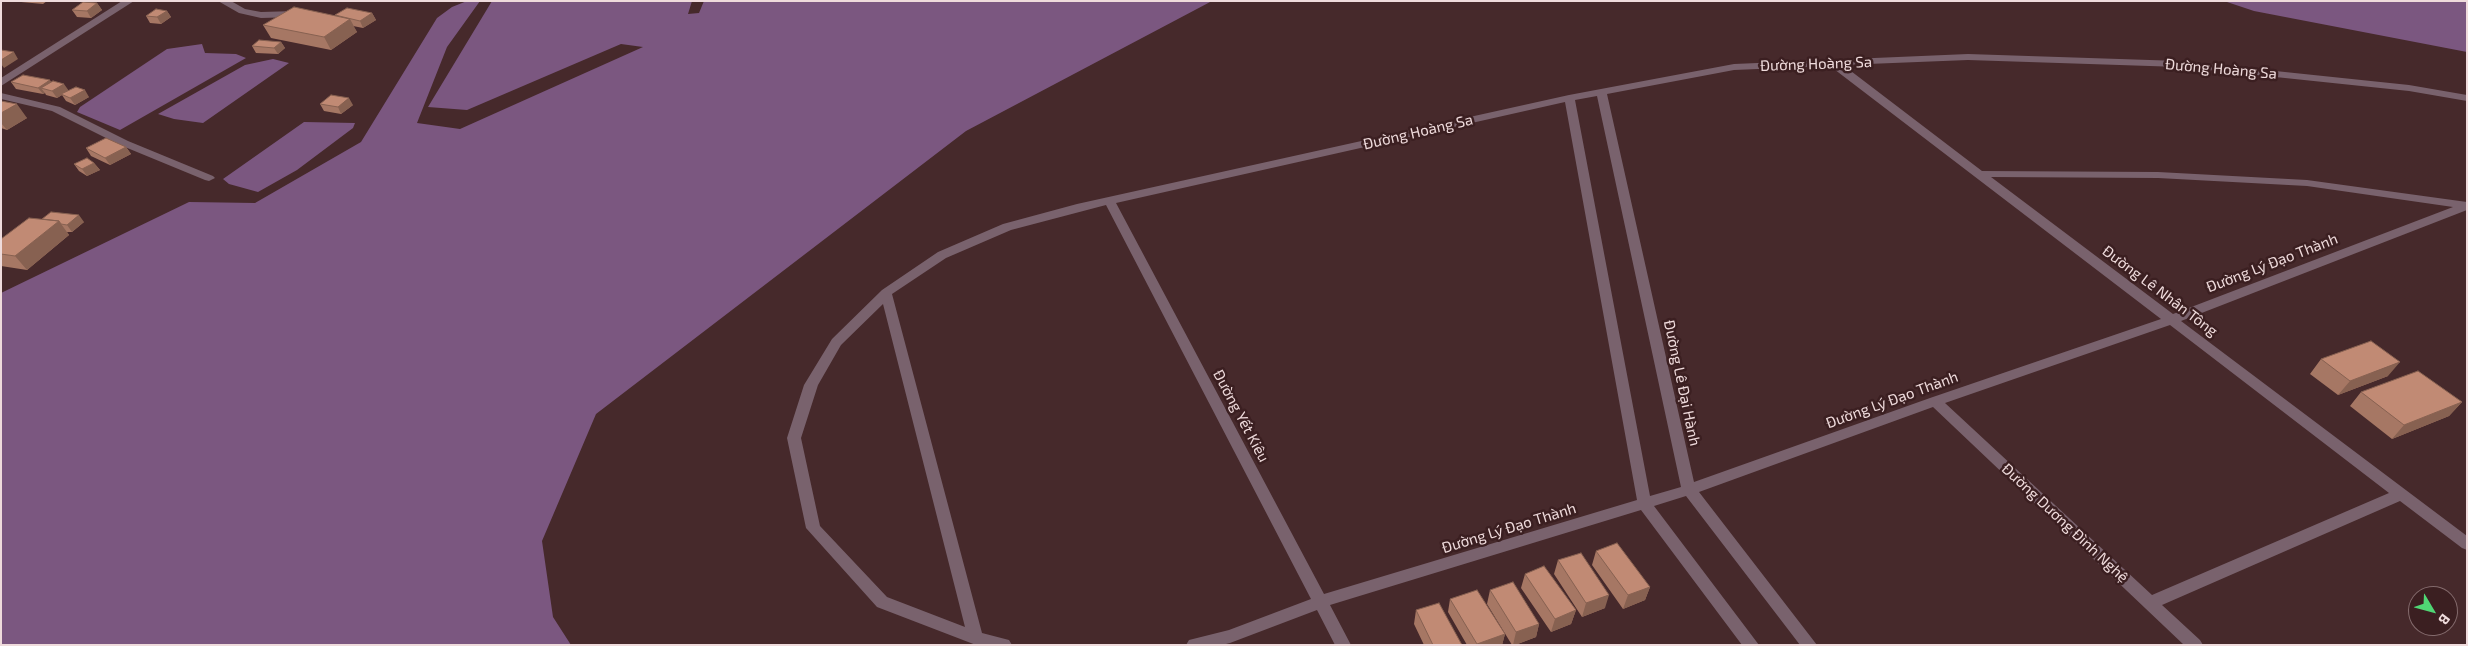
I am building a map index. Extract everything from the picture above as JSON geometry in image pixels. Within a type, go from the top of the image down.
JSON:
[{"type":"street","points":[[1,83],[129,1]]},
{"type":"street","points":[[223,1],[242,11],[261,15],[309,13]]},
{"type":"street","name":"Đường Hoàng Sa","points":[[1004,645],[976,638],[882,602],[813,528],[794,438],[811,386],[836,342],[886,293],[942,255],[1007,227],[1077,208],[1569,98],[1734,68],[1968,58],[2180,64],[2409,88],[2467,98]]},
{"type":"street","name":"Đường Lê Nhân Tông","points":[[1833,63],[2467,544]]},
{"type":"street","name":"Đường Lê Đại Hành","points":[[1601,92],[1689,490],[1809,645]]},
{"type":"street","points":[[1,96],[56,109],[124,143],[209,178]]},
{"type":"street","points":[[1569,98],[1645,504],[1751,645]]},
{"type":"street","points":[[1979,174],[2158,175],[2308,183],[2467,206]]},
{"type":"street","name":"Đường Yết Kiêu","points":[[1110,202],[1343,645]]},
{"type":"street","name":"Đường Lý Đạo Thành","points":[[1320,602],[1689,490],[1935,401],[2171,320],[2467,206]]},
{"type":"street","points":[[886,293],[976,638]]},
{"type":"street","name":"Đường Dương Đình Nghệ","points":[[1935,401],[2195,645]]},
{"type":"street","points":[[2150,603],[2401,494]]},
{"type":"street","points":[[1194,645],[1230,636],[1320,602]]},
{"type":"shaded area","points":[[467,1],[480,1],[447,47],[417,123],[460,129],[643,47],[621,44],[467,110],[428,107],[492,1],[692,1],[688,14],[699,13],[704,1],[1212,1],[966,131],[596,414],[542,541],[553,617],[571,645],[1,645],[1,293],[189,202],[255,203],[361,142],[437,18],[452,7]]},
{"type":"shaded area","points":[[2224,1],[2467,1],[2467,52],[2254,11]]},
{"type":"shaded area","points":[[202,44],[205,53],[236,54],[246,58],[120,130],[77,112],[80,107],[167,49]]},
{"type":"shaded area","points":[[273,59],[289,63],[203,123],[174,119],[158,114],[245,65]]},
{"type":"shaded area","points":[[304,122],[355,123],[353,128],[297,170],[258,192],[229,184],[223,179]]},
{"type":"building","points":[[83,2],[97,3],[87,11],[72,10]]},
{"type":"building","points":[[294,7],[350,19],[324,37],[263,25]]},
{"type":"building","points":[[347,8],[372,13],[360,21],[335,15]]},
{"type":"building","points":[[156,9],[167,11],[157,17],[146,16]]},
{"type":"building","points":[[259,40],[281,42],[274,48],[252,46]]},
{"type":"building","points":[[1,50],[14,52],[1,60]]},
{"type":"building","points":[[23,75],[50,80],[38,88],[11,82]]},
{"type":"building","points":[[53,81],[64,84],[52,91],[41,88]]},
{"type":"building","points":[[76,87],[85,90],[70,98],[61,94]]},
{"type":"building","points":[[331,95],[349,98],[338,107],[320,104]]},
{"type":"building","points":[[1,101],[17,104],[1,113]]},
{"type":"building","points":[[106,138],[126,147],[105,158],[86,148]]},
{"type":"building","points":[[87,158],[94,163],[82,169],[74,164]]},
{"type":"building","points":[[51,212],[79,215],[67,225],[61,224],[59,221],[42,219]]},
{"type":"building","points":[[29,218],[59,221],[15,256],[1,254],[1,239]]},
{"type":"building","points":[[2371,341],[2400,362],[2350,381],[2321,359]]},
{"type":"building","points":[[2418,371],[2462,402],[2404,425],[2361,392]]},
{"type":"building","points":[[1617,543],[1650,587],[1628,595],[1596,551]]},
{"type":"building","points":[[1581,553],[1609,595],[1586,603],[1558,560]]},
{"type":"building","points":[[1544,566],[1576,610],[1555,619],[1525,574]]},
{"type":"building","points":[[1513,582],[1539,624],[1516,632],[1490,590]]},
{"type":"building","points":[[1477,590],[1505,634],[1477,644],[1450,599]]},
{"type":"building","points":[[1439,603],[1462,645],[1433,645],[1416,610]]}]
